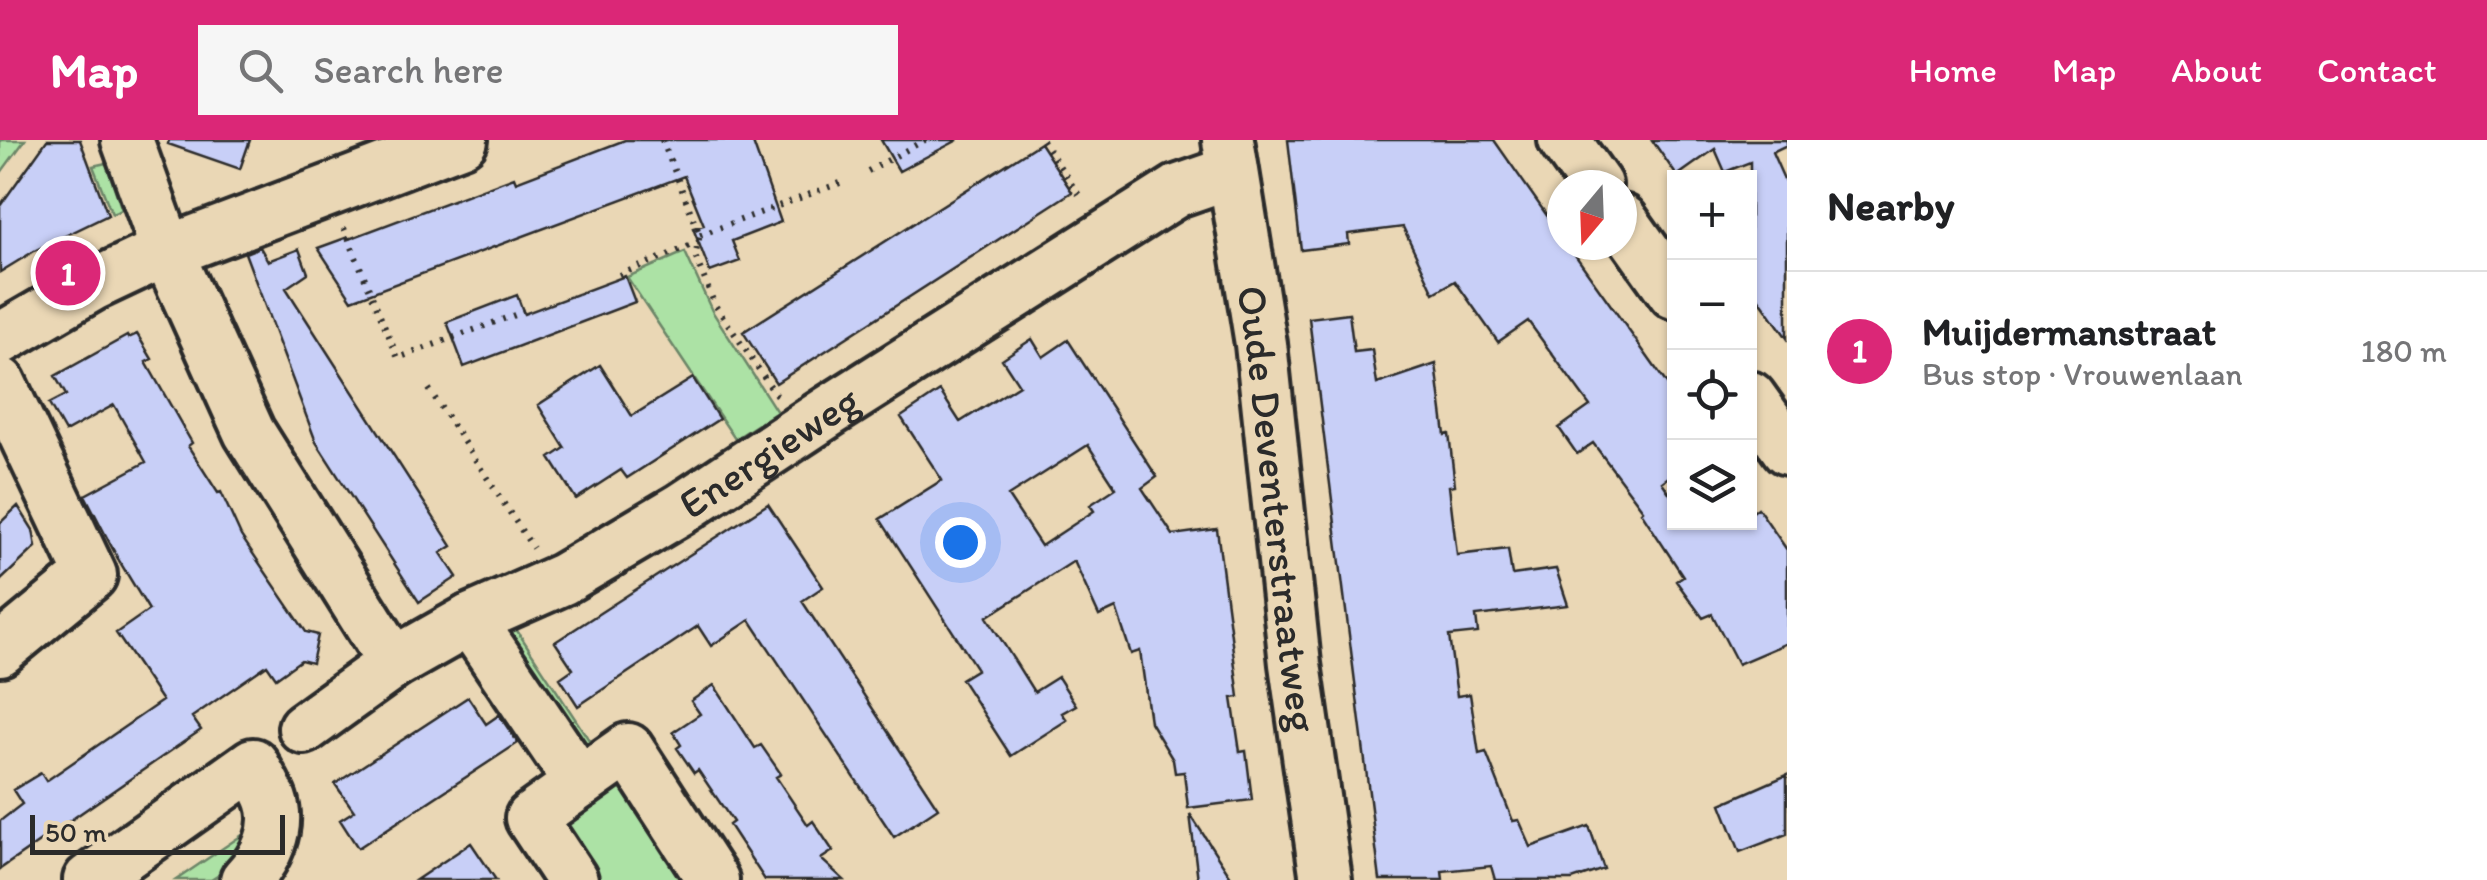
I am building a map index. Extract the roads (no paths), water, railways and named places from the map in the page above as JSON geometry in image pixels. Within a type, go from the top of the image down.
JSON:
[{"type":"street","points":[[127,140],[168,251],[249,432],[394,663]]},
{"type":"street","points":[[0,340],[93,285],[168,251],[462,140]]},
{"type":"street","points":[[1564,140],[1585,170]]},
{"type":"street","name":"Energieweg","points":[[304,728],[394,663],[470,620],[556,582],[681,509],[1230,156]]},
{"type":"street","name":"Oude Deventerstraatweg","points":[[1230,156],[1261,344],[1296,664],[1326,880]]},
{"type":"street","points":[[1637,241],[1667,282]]},
{"type":"street","points":[[0,383],[91,575],[0,650]]},
{"type":"street","points":[[1757,407],[1787,449]]},
{"type":"street","points":[[470,620],[580,784]]},
{"type":"street","points":[[572,880],[531,818],[628,749],[713,880]]},
{"type":"street","points":[[90,880],[253,764],[271,800],[275,822],[259,866],[246,880]]},
{"type":"place","name":"Muijdermanstraat","points":[[68,273]]}]
